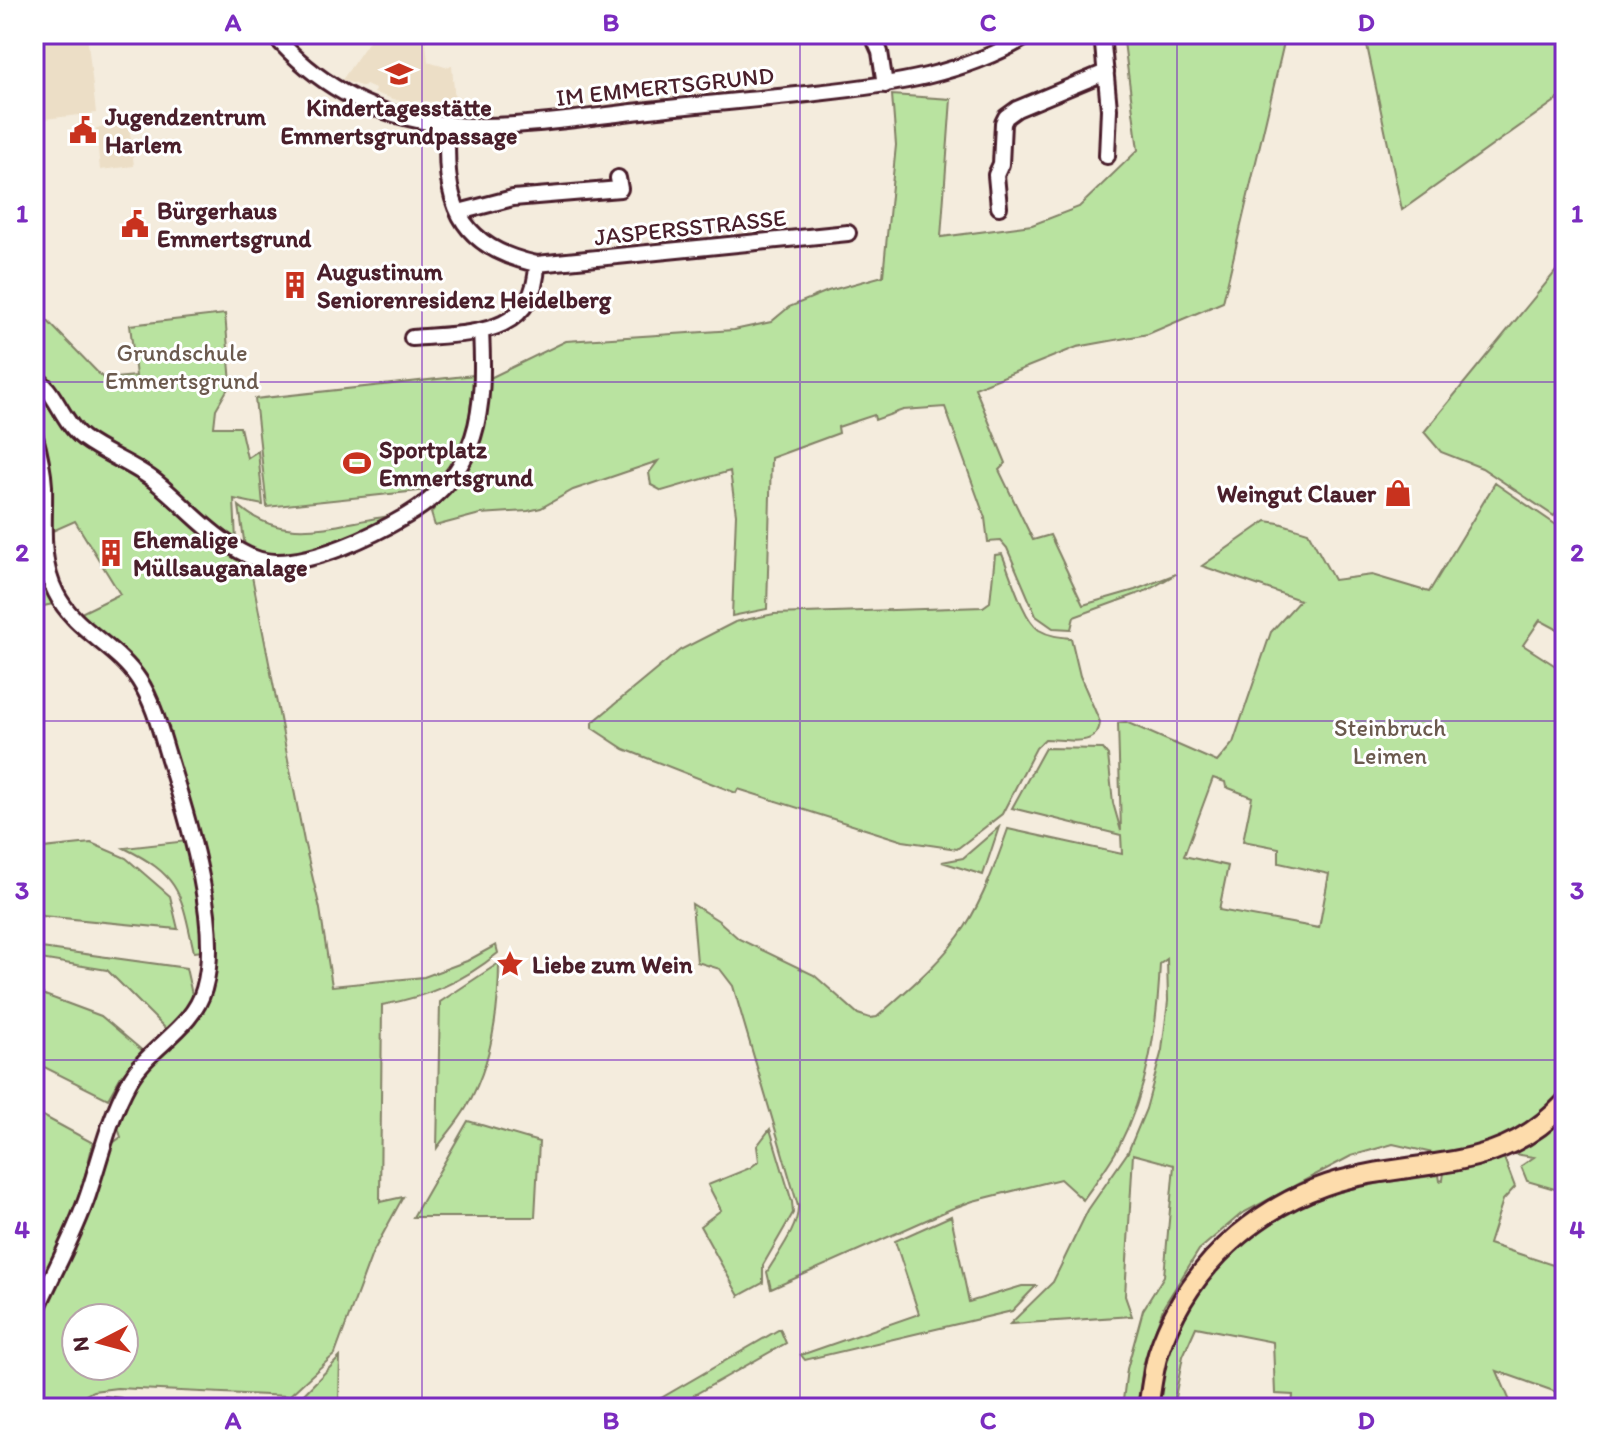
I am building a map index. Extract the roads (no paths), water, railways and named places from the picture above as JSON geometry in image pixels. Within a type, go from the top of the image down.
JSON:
[{"type":"main road","points":[[1148,1408],[1157,1357],[1178,1309],[1210,1261],[1252,1224],[1297,1196],[1320,1186],[1368,1174],[1465,1160],[1491,1152],[1529,1133],[1565,1103]]},
{"type":"street","name":"IM EMMERTSGRUND","points":[[273,34],[309,71],[351,97],[405,117],[448,124],[519,123],[891,84],[956,69],[995,54],[1031,34]]},
{"type":"street","points":[[872,34],[891,84]]},
{"type":"street","points":[[1102,34],[1109,109],[1107,156]]},
{"type":"street","points":[[999,207],[996,177],[1001,164],[1006,117],[1017,109],[1106,72]]},
{"type":"street","name":"JASPERSSTRASSE","points":[[448,124],[447,164],[459,212],[469,231],[486,246],[510,257],[537,264],[848,233]]},
{"type":"street","name":"JASPERSSTRASSE","points":[[459,212],[513,198],[620,189],[618,178]]},
{"type":"street","points":[[412,338],[481,331],[509,321],[520,312],[533,291],[537,264]]},
{"type":"street","points":[[34,377],[42,382],[61,414],[83,438],[153,479],[229,545],[266,561],[290,561],[357,540],[396,522],[422,506],[459,469],[476,436],[480,413],[483,374],[481,331]]},
{"type":"street","points":[[34,433],[41,459],[44,541],[51,580],[68,612],[126,663],[146,693],[182,800],[194,848],[207,915],[210,954],[199,1003],[187,1020],[139,1065],[113,1113],[75,1227],[34,1316]]},
{"type":"place","name":"Kindertagesstätte Emmertsgrundpassage","points":[[399,74]]},
{"type":"place","name":"Jugendzentrum Harlem","points":[[83,130]]},
{"type":"place","name":"Bürgerhaus Emmertsgrund","points":[[135,224]]},
{"type":"place","name":"Augustinum Seniorenresidenz Heidelberg","points":[[295,285]]},
{"type":"place","name":"Sportplatz Emmertsgrund","points":[[357,463]]},
{"type":"place","name":"Weingut Clauer","points":[[1398,493]]},
{"type":"place","name":"Ehemalige Müllsauganalage","points":[[111,553]]},
{"type":"place","name":"Liebe zum Wein","points":[[510,964]]},
{"type":"park label","name":"Grundschule Emmertsgrund","points":[[182,366]]},
{"type":"park label","name":"Steinbruch Leimen","points":[[1390,741]]}]
